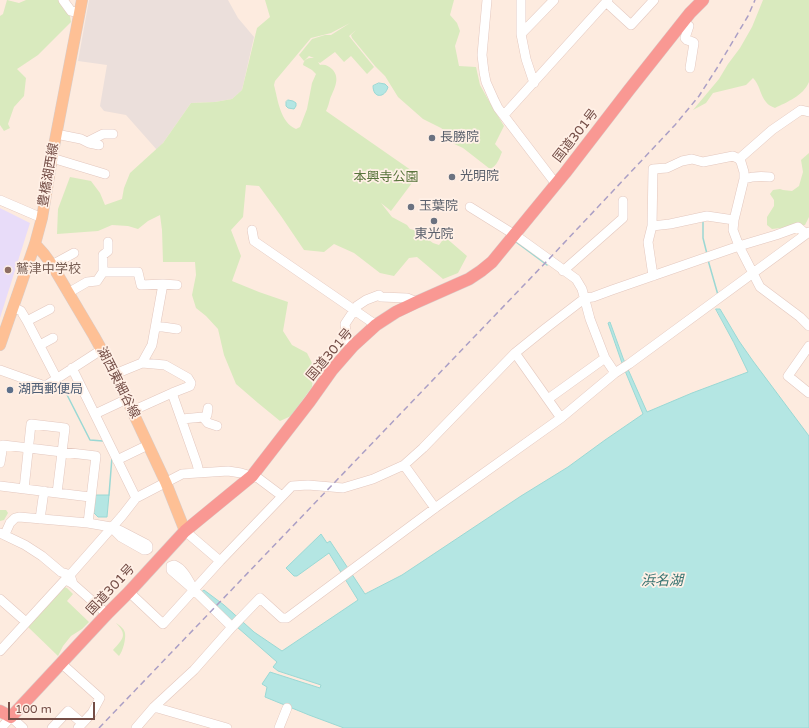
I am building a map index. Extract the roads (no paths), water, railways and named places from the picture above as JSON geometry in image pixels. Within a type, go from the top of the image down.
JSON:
[{"type":"highway","name":"国道301号","points":[[11,717],[129,592],[185,530],[252,476],[332,370],[353,346],[376,325],[396,312],[469,279],[492,262],[556,184],[683,22],[703,0]]},
{"type":"highway","points":[[0,711],[11,717]]},
{"type":"main road","name":"豊橋湖西線","points":[[0,345],[35,244],[42,218],[56,134],[82,0]]},
{"type":"main road","name":"湖西東細谷線","points":[[35,244],[52,265],[115,374],[166,483],[185,530]]},
{"type":"street","points":[[63,0],[71,11],[80,13]]},
{"type":"street","points":[[487,0],[482,55],[486,82],[498,108],[556,184]]},
{"type":"street","points":[[521,0],[521,34],[526,59],[534,82]]},
{"type":"street","points":[[521,34],[554,0]]},
{"type":"street","points":[[504,115],[607,1],[631,25],[654,0]]},
{"type":"street","points":[[683,22],[689,26],[685,38],[694,43],[690,68]]},
{"type":"street","points":[[739,159],[772,130],[801,110],[809,112]]},
{"type":"street","points":[[56,134],[81,139],[98,145]]},
{"type":"street","points":[[87,142],[103,134],[113,134]]},
{"type":"street","points":[[653,276],[648,242],[652,226],[653,168],[667,168],[682,160],[692,159],[703,162],[733,156],[739,159],[744,172],[744,179],[733,230],[739,246],[760,287],[800,317],[809,326]]},
{"type":"street","points":[[52,158],[105,174]]},
{"type":"street","points":[[744,179],[759,176],[770,177]]},
{"type":"street","points":[[0,200],[42,218]]},
{"type":"street","points":[[563,270],[623,218],[623,201]]},
{"type":"street","points":[[470,208],[514,235],[576,279],[582,289],[590,319],[604,358],[622,368]]},
{"type":"street","points":[[652,226],[670,224],[707,216],[734,220]]},
{"type":"street","points":[[129,592],[163,624],[220,560],[292,486],[308,485],[343,488],[372,479],[404,466],[515,353],[585,298],[593,297],[798,227],[808,233],[622,368],[561,418],[435,508],[287,618],[282,618],[260,598],[194,670],[154,707],[136,728]]},
{"type":"street","points":[[252,230],[254,241],[294,272],[376,325]]},
{"type":"street","points":[[68,293],[87,282],[96,281],[103,272],[103,255],[108,251],[108,242]]},
{"type":"street","points":[[52,265],[74,253]]},
{"type":"street","points":[[103,272],[138,272],[141,285],[163,284],[177,286]]},
{"type":"street","points":[[142,363],[152,346],[163,284]]},
{"type":"street","points":[[353,346],[347,340],[345,324],[357,306],[366,300],[379,295],[381,297],[407,298],[417,302]]},
{"type":"street","points":[[13,307],[19,310],[27,321],[57,378]]},
{"type":"street","points":[[27,321],[50,309]]},
{"type":"street","points":[[156,326],[177,329]]},
{"type":"street","points":[[40,345],[54,338]]},
{"type":"street","points":[[0,370],[46,385],[101,350]]},
{"type":"street","points":[[807,352],[788,376],[809,393]]},
{"type":"street","points":[[515,353],[561,418]]},
{"type":"street","points":[[548,399],[604,358]]},
{"type":"street","points":[[115,374],[142,363],[165,365],[188,378],[191,383],[190,386],[132,411]]},
{"type":"street","points":[[72,368],[136,498]]},
{"type":"street","points":[[172,393],[199,472]]},
{"type":"street","points":[[95,414],[127,399]]},
{"type":"street","points":[[182,419],[204,417],[207,415],[208,408]]},
{"type":"street","points":[[204,417],[208,423],[216,426]]},
{"type":"street","points":[[24,489],[31,424],[65,428],[57,493]]},
{"type":"street","points":[[0,463],[2,444],[96,456],[88,523]]},
{"type":"street","points":[[117,460],[148,445]]},
{"type":"street","points":[[404,466],[435,508]]},
{"type":"street","points":[[0,651],[68,578],[136,498],[182,474],[228,471],[258,478],[282,496]]},
{"type":"street","points":[[0,486],[90,497]]},
{"type":"street","points":[[40,519],[44,492]]},
{"type":"street","points":[[108,614],[42,556],[2,533],[15,518],[19,517],[88,523],[112,527]]},
{"type":"street","points":[[185,530],[220,560]]},
{"type":"street","points":[[194,590],[232,627]]},
{"type":"street","points":[[0,598],[26,622]]},
{"type":"street","points":[[52,728],[68,711],[80,726],[92,713],[100,698],[62,664]]},
{"type":"street","points":[[154,707],[227,728]]},
{"type":"street","points":[[279,728],[287,708]]},
{"type":"street","points":[[1,728],[11,717],[23,728]]},
{"type":"water","points":[[379,83],[385,84],[388,87],[382,95],[379,96],[375,93],[373,86]]},
{"type":"water","points":[[288,100],[296,103],[294,109],[286,106],[286,102]]},
{"type":"water","name":"浜名湖","points":[[716,309],[720,309],[753,361],[809,436],[809,728],[344,728],[265,697],[267,687],[262,684],[270,672],[320,688],[321,685],[278,671],[273,667],[277,662],[237,627],[201,592],[204,590],[224,605],[254,632],[282,651],[358,600],[329,553],[297,576],[294,576],[286,568],[321,534],[327,543],[330,541],[365,594],[402,575],[521,496],[568,467],[643,414],[623,366],[608,323],[610,322],[623,358],[647,412],[748,372]]},
{"type":"water","points":[[96,495],[109,495],[107,517],[98,517],[94,513]]},
{"type":"waterway","points":[[703,221],[703,238],[707,254]]},
{"type":"waterway","points":[[516,242],[547,265]]},
{"type":"waterway","points":[[708,260],[718,295]]},
{"type":"waterway","points":[[57,384],[61,383],[90,440],[103,441]]},
{"type":"waterway","points":[[109,495],[112,457]]},
{"type":"railway","points":[[99,728],[548,260],[675,125],[699,96],[717,68],[748,16],[755,0]]},
{"type":"place","name":"長勝院","points":[[432,138]]},
{"type":"place","name":"光明院","points":[[452,177]]},
{"type":"place","name":"玉葉院","points":[[411,207]]},
{"type":"place","name":"東光院","points":[[434,221]]},
{"type":"place","name":"鷲津中学校","points":[[8,270]]},
{"type":"place","name":"湖西郵便局","points":[[10,390]]},
{"type":"park label","name":"本興寺公園","points":[[386,178]]}]
